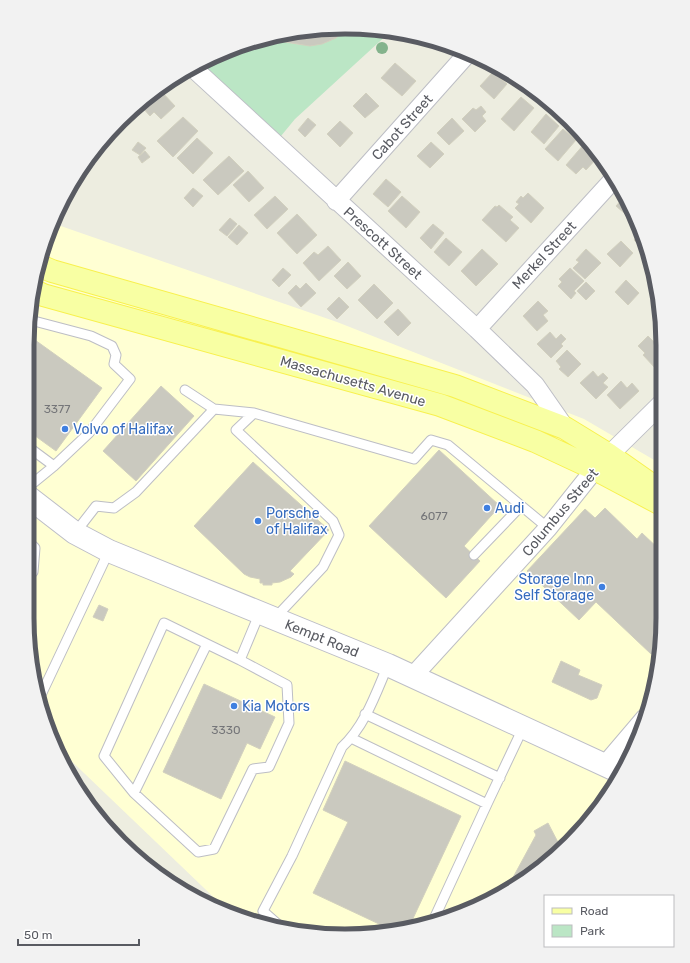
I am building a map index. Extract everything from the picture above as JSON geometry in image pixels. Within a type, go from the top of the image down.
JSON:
[{"type":"main road","name":"Massachusetts Avenue","points":[[44,268],[455,386],[565,428],[602,462],[656,500]]},
{"type":"main road","name":"Massachusetts Avenue","points":[[39,292],[440,405],[535,441],[602,462],[656,489]]},
{"type":"street","name":"Cabot Street","points":[[336,201],[464,58]]},
{"type":"street","name":"Prescott Street","points":[[197,72],[535,385],[565,428]]},
{"type":"street","name":"Merkel Street","points":[[476,329],[610,183]]},
{"type":"street","name":"Columbus Street","points":[[413,676],[548,528],[602,462],[656,409]]},
{"type":"street","name":"Kempt Road","points":[[34,501],[75,532],[109,551],[388,665],[524,726],[613,769]]},
{"type":"street","points":[[613,769],[629,745]]},
{"type":"lane","points":[[34,482],[54,466],[89,433],[130,379],[114,364],[116,355],[112,346],[91,336],[35,321]]},
{"type":"lane","points":[[185,390],[214,409],[254,413],[414,459],[431,440],[448,445],[520,507],[548,528]]},
{"type":"lane","points":[[75,532],[96,506],[114,508],[136,492],[214,409]]},
{"type":"lane","points":[[240,660],[268,615],[323,567],[339,535],[334,522],[236,430],[254,413]]},
{"type":"lane","points":[[34,451],[54,466]]},
{"type":"lane","points":[[474,555],[520,507]]},
{"type":"lane","points":[[43,691],[109,551]]},
{"type":"lane","points":[[164,623],[240,660],[288,685],[289,723],[269,766],[253,769],[214,849],[198,852],[134,793],[104,756],[164,623]]},
{"type":"lane","points":[[134,793],[207,644]]},
{"type":"lane","points":[[273,920],[262,911],[292,856],[342,747],[351,738],[365,714],[388,665]]},
{"type":"lane","points":[[365,714],[500,778]]},
{"type":"lane","points":[[436,915],[524,726]]},
{"type":"lane","points":[[351,738],[487,804]]},
{"type":"shaded area","points":[[58,225],[337,322],[584,419],[656,461],[656,618],[650,679],[639,718],[624,756],[604,791],[565,838],[518,877],[483,897],[445,912],[406,923],[345,929],[304,926],[265,918],[218,902],[66,756],[51,718],[40,679],[34,618],[34,345],[40,284]]},
{"type":"green space","points":[[345,34],[385,37],[295,119],[281,136],[205,67],[245,51],[282,41],[303,45],[322,43],[332,40]]},
{"type":"building","points":[[341,34],[336,38],[322,44],[310,46],[282,41]]},
{"type":"building","points":[[395,63],[416,81],[402,96],[381,78]]},
{"type":"building","points":[[493,72],[507,84],[494,99],[480,86]]},
{"type":"building","points":[[163,93],[175,106],[161,119],[154,112],[150,116],[143,108]]},
{"type":"building","points":[[366,93],[379,106],[365,118],[353,106]]},
{"type":"building","points":[[521,97],[534,108],[514,131],[501,119]]},
{"type":"building","points":[[481,106],[486,112],[482,116],[486,121],[475,132],[462,119],[473,108],[476,110]]},
{"type":"building","points":[[546,114],[559,126],[544,144],[531,132]]},
{"type":"building","points":[[183,117],[198,131],[173,157],[157,141]]},
{"type":"building","points":[[308,118],[316,125],[305,137],[298,130]]},
{"type":"building","points":[[452,118],[464,131],[449,145],[437,133]]},
{"type":"building","points":[[340,121],[353,133],[340,147],[327,134]]},
{"type":"building","points":[[563,129],[576,140],[558,161],[545,149]]},
{"type":"building","points":[[197,138],[213,153],[193,174],[177,158]]},
{"type":"building","points":[[138,142],[146,148],[140,155],[132,150]]},
{"type":"building","points":[[431,142],[444,154],[430,168],[417,156]]},
{"type":"building","points":[[583,145],[595,160],[586,170],[583,167],[576,174],[566,165]]},
{"type":"building","points":[[145,151],[150,157],[142,163],[138,157]]},
{"type":"building","points":[[229,156],[244,171],[218,195],[203,180]]},
{"type":"building","points":[[248,171],[264,188],[249,202],[233,185]]},
{"type":"building","points":[[386,179],[401,192],[388,207],[373,194]]},
{"type":"building","points":[[193,188],[203,196],[193,207],[184,198]]},
{"type":"building","points":[[528,193],[544,208],[531,223],[515,208],[519,204],[516,202],[521,196],[523,198]]},
{"type":"building","points":[[275,196],[288,209],[267,229],[254,215]]},
{"type":"building","points":[[402,196],[420,212],[406,228],[388,211]]},
{"type":"building","points":[[620,201],[628,216],[616,206]]},
{"type":"building","points":[[499,205],[513,217],[510,220],[519,228],[506,242],[482,220],[495,206],[497,207]]},
{"type":"building","points":[[297,214],[317,235],[297,254],[277,233]]},
{"type":"building","points":[[230,218],[237,224],[227,236],[219,230]]},
{"type":"building","points":[[433,224],[444,233],[431,249],[420,238]]},
{"type":"building","points":[[239,225],[248,233],[237,245],[228,237]]},
{"type":"building","points":[[636,237],[639,244],[634,240]]},
{"type":"building","points":[[446,238],[462,252],[449,266],[434,252]]},
{"type":"building","points":[[621,241],[633,253],[620,267],[607,254]]},
{"type":"building","points":[[328,246],[341,260],[319,281],[303,263],[314,252],[318,255]]},
{"type":"building","points":[[482,249],[498,264],[476,286],[461,271]]},
{"type":"building","points":[[586,249],[601,263],[585,279],[573,268],[579,262],[576,260]]},
{"type":"building","points":[[348,262],[361,276],[347,289],[334,276]]},
{"type":"building","points":[[283,268],[291,275],[279,287],[272,280]]},
{"type":"building","points":[[570,268],[584,281],[574,291],[576,293],[571,299],[558,286],[562,282],[559,279]]},
{"type":"building","points":[[626,280],[639,293],[628,305],[615,292]]},
{"type":"building","points":[[586,282],[595,291],[586,300],[577,291]]},
{"type":"building","points":[[306,283],[316,293],[301,307],[288,293],[296,285],[300,289]]},
{"type":"building","points":[[374,284],[393,303],[377,319],[358,300]]},
{"type":"building","points":[[339,297],[349,307],[337,319],[327,309]]},
{"type":"building","points":[[538,301],[548,311],[543,315],[548,321],[537,331],[523,316]]},
{"type":"building","points":[[398,309],[411,323],[398,336],[384,322]]},
{"type":"building","points":[[550,332],[556,339],[561,334],[566,339],[561,344],[563,346],[551,358],[537,344]]},
{"type":"building","points":[[648,336],[656,344],[656,369],[643,355],[645,353],[638,346]]},
{"type":"building","points":[[34,339],[102,388],[56,451],[34,435]]},
{"type":"building","points":[[567,350],[581,364],[568,377],[559,369],[561,367],[556,361]]},
{"type":"building","points":[[593,371],[598,377],[603,373],[608,378],[603,383],[608,387],[596,399],[580,383]]},
{"type":"building","points":[[621,381],[627,388],[632,383],[639,391],[620,409],[607,395]]},
{"type":"building","points":[[161,386],[194,416],[136,481],[103,451]]},
{"type":"building","points":[[439,450],[500,506],[464,546],[480,561],[446,598],[369,526]]},
{"type":"building","name":"Porsche of Halifax","points":[[253,462],[329,530],[290,571],[294,574],[291,577],[280,582],[272,583],[272,585],[263,585],[263,583],[260,583],[260,579],[244,574],[194,526]]},
{"type":"building","name":"Storage Inn Self Storage","points":[[605,508],[637,539],[642,533],[656,546],[656,618],[654,651],[651,654],[596,602],[579,620],[527,571],[585,509],[595,518]]},
{"type":"building","points":[[99,605],[108,609],[103,621],[93,617]]},
{"type":"building","points":[[561,661],[580,670],[578,675],[602,685],[597,698],[591,700],[552,682]]},
{"type":"building","points":[[204,684],[275,717],[260,749],[247,743],[221,799],[163,772]]},
{"type":"building","points":[[345,761],[461,816],[412,922],[384,926],[313,893],[348,822],[323,810]]},
{"type":"building","points":[[548,823],[559,844],[534,865],[511,881],[536,835],[534,831]]},
{"type":"place","name":"Volvo of Halifax","points":[[65,429]]},
{"type":"place","name":"Audi","points":[[487,508]]},
{"type":"place","name":"Porsche of Halifax","points":[[258,521]]},
{"type":"place","name":"Storage Inn Self Storage","points":[[602,587]]},
{"type":"place","name":"Kia Motors","points":[[234,706]]}]
